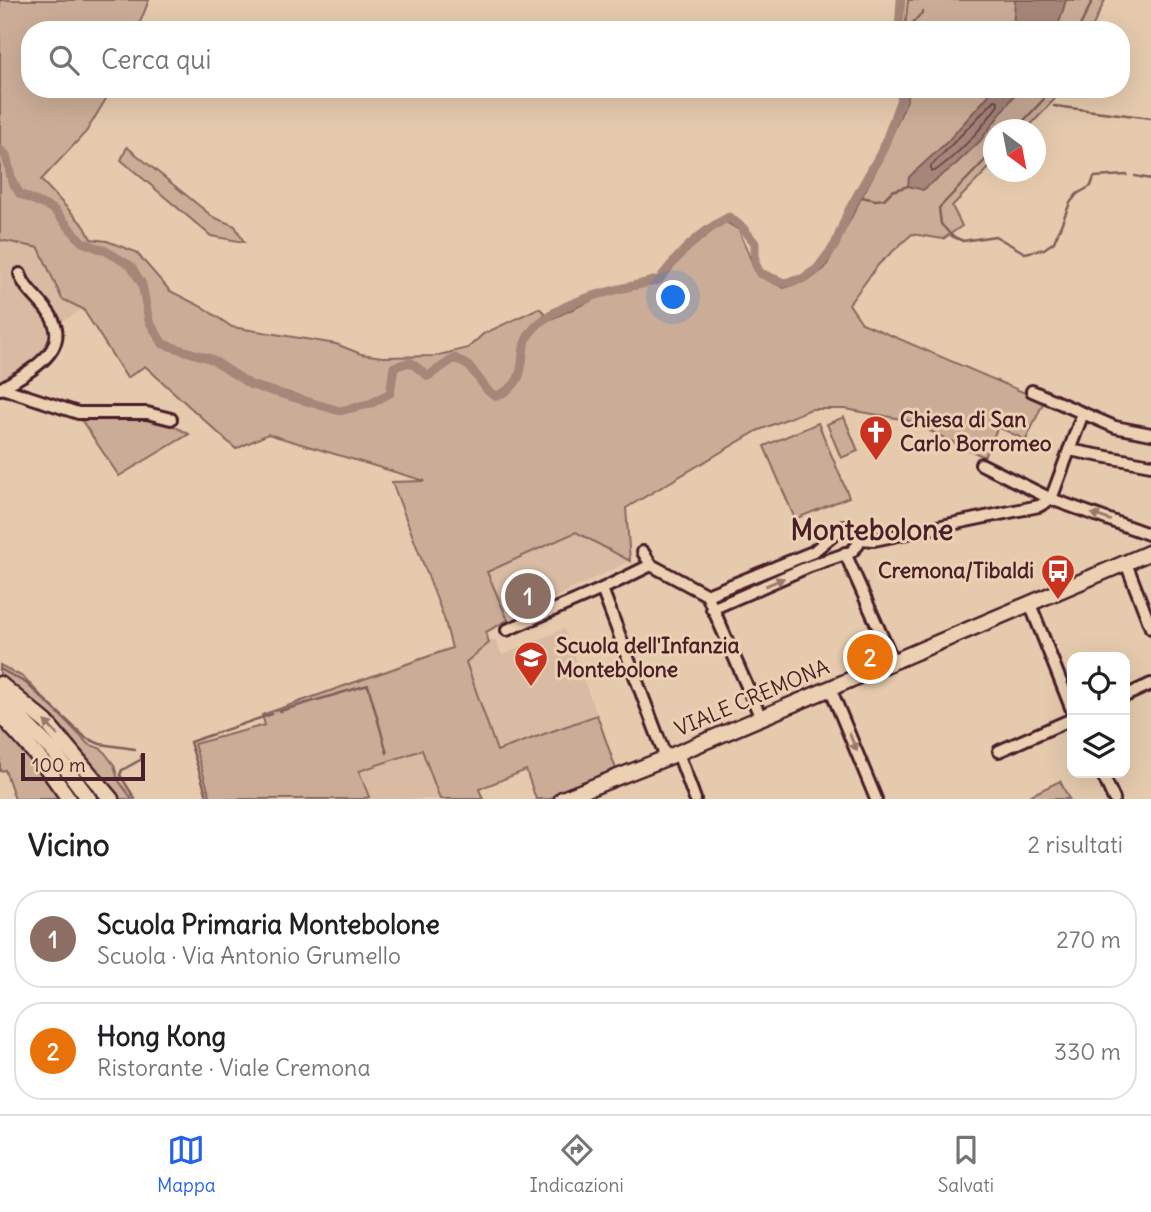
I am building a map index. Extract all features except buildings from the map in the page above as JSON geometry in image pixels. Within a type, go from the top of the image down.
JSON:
[{"type":"main road","name":"VIALE CREMONA","points":[[562,799],[761,718],[1151,552]]},
{"type":"main road","points":[[0,684],[46,722],[110,799]]},
{"type":"main road","points":[[0,698],[54,751],[89,799]]},
{"type":"main road","points":[[0,714],[41,760],[69,799]]},
{"type":"street","points":[[1,388],[33,369],[50,354],[57,339],[51,316],[25,285],[20,274]]},
{"type":"street","points":[[1,388],[78,413],[148,413],[171,419]]},
{"type":"street","points":[[1032,391],[1115,427],[1151,434]]},
{"type":"street","points":[[859,539],[874,540],[1039,506],[1051,499],[1083,413]]},
{"type":"street","points":[[1069,450],[1151,465]]},
{"type":"street","points":[[982,464],[1051,499],[1151,535]]},
{"type":"street","points":[[707,596],[813,552],[843,527],[854,530],[859,539],[856,549],[712,608]]},
{"type":"street","points":[[834,535],[835,547],[845,553],[893,662]]},
{"type":"street","points":[[643,552],[651,565],[707,596],[761,718]]},
{"type":"street","points":[[1126,563],[1151,628]]},
{"type":"street","points":[[507,630],[651,565]]},
{"type":"street","points":[[602,589],[672,755],[695,799]]},
{"type":"street","points":[[1030,604],[1067,697]]},
{"type":"street","points":[[1130,694],[1151,684]]},
{"type":"street","points":[[830,688],[876,798]]},
{"type":"street","points":[[999,751],[1067,721]]},
{"type":"street","points":[[1104,778],[1114,799]]},
{"type":"shaded area","points":[[0,0],[149,0],[141,21],[21,21],[21,98],[107,98],[86,132],[41,180],[85,227],[91,239],[107,241],[136,252],[170,291],[204,308],[232,327],[336,344],[361,354],[382,357],[435,356],[468,348],[483,334],[539,308],[551,319],[601,296],[660,283],[682,256],[724,221],[739,230],[757,275],[784,288],[810,279],[825,268],[882,158],[907,98],[1056,98],[1036,119],[983,119],[983,174],[952,206],[962,226],[943,239],[912,234],[879,264],[849,304],[862,323],[1044,401],[1026,440],[998,427],[984,457],[907,420],[845,409],[811,409],[757,431],[626,508],[630,561],[576,532],[487,572],[508,620],[486,632],[489,643],[466,662],[497,751],[597,715],[617,772],[550,799],[536,799],[526,770],[479,789],[483,799],[440,799],[422,750],[359,771],[369,797],[362,799],[211,799],[194,744],[265,725],[262,715],[452,648],[444,618],[392,482],[425,481],[268,434],[236,449],[145,366],[127,378],[83,309],[62,299],[39,248],[0,240]]},
{"type":"shaded area","points":[[908,0],[1105,0],[1095,21],[906,21]]},
{"type":"shaded area","points":[[127,147],[213,217],[235,226],[244,242],[211,236],[121,160]]},
{"type":"shaded area","points":[[0,240],[39,248],[62,299],[83,309],[56,325],[51,353],[0,390]]},
{"type":"shaded area","points":[[139,416],[160,419],[189,434],[119,476],[80,418]]},
{"type":"shaded area","points":[[844,417],[858,451],[841,458],[827,424]]},
{"type":"shaded area","points":[[818,423],[849,497],[795,519],[764,446]]},
{"type":"shaded area","points":[[576,532],[630,561],[508,620],[487,572]]},
{"type":"shaded area","name":"Scuola dell'Infanzia Montebolone","points":[[564,629],[597,715],[497,752],[466,662],[489,642],[495,640],[502,655]]},
{"type":"shaded area","points":[[0,665],[23,677],[88,744],[102,749],[114,765],[118,780],[132,799],[15,799],[5,770],[0,771]]},
{"type":"shaded area","points":[[422,750],[440,799],[362,799],[368,797],[359,771]]},
{"type":"shaded area","points":[[1060,781],[1069,799],[1023,799]]},
{"type":"water","points":[[1015,0],[1066,0],[1060,21],[1014,21]]},
{"type":"water","points":[[986,98],[1012,98],[996,119],[983,119],[983,137],[980,141],[923,190],[908,186],[909,177],[947,142]]},
{"type":"waterway","points":[[900,21],[901,0]]},
{"type":"waterway","points":[[1082,21],[1093,0]]},
{"type":"waterway","points":[[914,21],[923,12]]},
{"type":"waterway","points":[[0,150],[6,155],[12,181],[20,194],[53,209],[82,242],[106,251],[131,266],[142,284],[149,321],[163,344],[211,359],[251,385],[340,411],[372,403],[390,393],[394,367],[410,362],[428,376],[455,358],[470,367],[488,391],[496,396],[508,390],[520,375],[526,341],[541,321],[590,297],[659,280],[690,244],[729,217],[743,228],[755,243],[755,263],[760,273],[784,283],[802,279],[817,269],[835,245],[848,212],[883,149],[901,98]]},
{"type":"waterway","points":[[1025,119],[1044,98]]},
{"type":"waterway","points":[[1054,106],[1151,118]]},
{"type":"waterway","points":[[983,162],[939,208],[941,224],[952,236],[963,241],[995,236],[1025,253],[1044,249],[1054,242],[1070,203],[1077,194],[1091,186],[1094,177],[1127,175]]},
{"type":"waterway","points":[[1135,176],[1151,179]]},
{"type":"waterway","points":[[857,196],[884,199],[892,191],[908,186]]},
{"type":"waterway","points":[[0,669],[26,683],[86,738],[100,744],[135,749]]},
{"type":"waterway","points":[[280,711],[368,685],[387,753]]},
{"type":"waterway","points":[[208,799],[190,742],[272,714]]},
{"type":"waterway","points":[[135,799],[120,775],[122,770],[142,759],[141,756]]},
{"type":"place","name":"Chiesa di San Carlo Borromeo","points":[[876,462]]},
{"type":"place","name":"Scuola Primaria Montebolone","points":[[528,596]]},
{"type":"place","name":"Cremona/Tibaldi","points":[[1058,601]]},
{"type":"place","name":"Hong Kong","points":[[870,657]]},
{"type":"place","name":"Scuola dell'Infanzia Montebolone","points":[[531,688]]},
{"type":"district","name":"Montebolone","points":[[872,530]]}]
